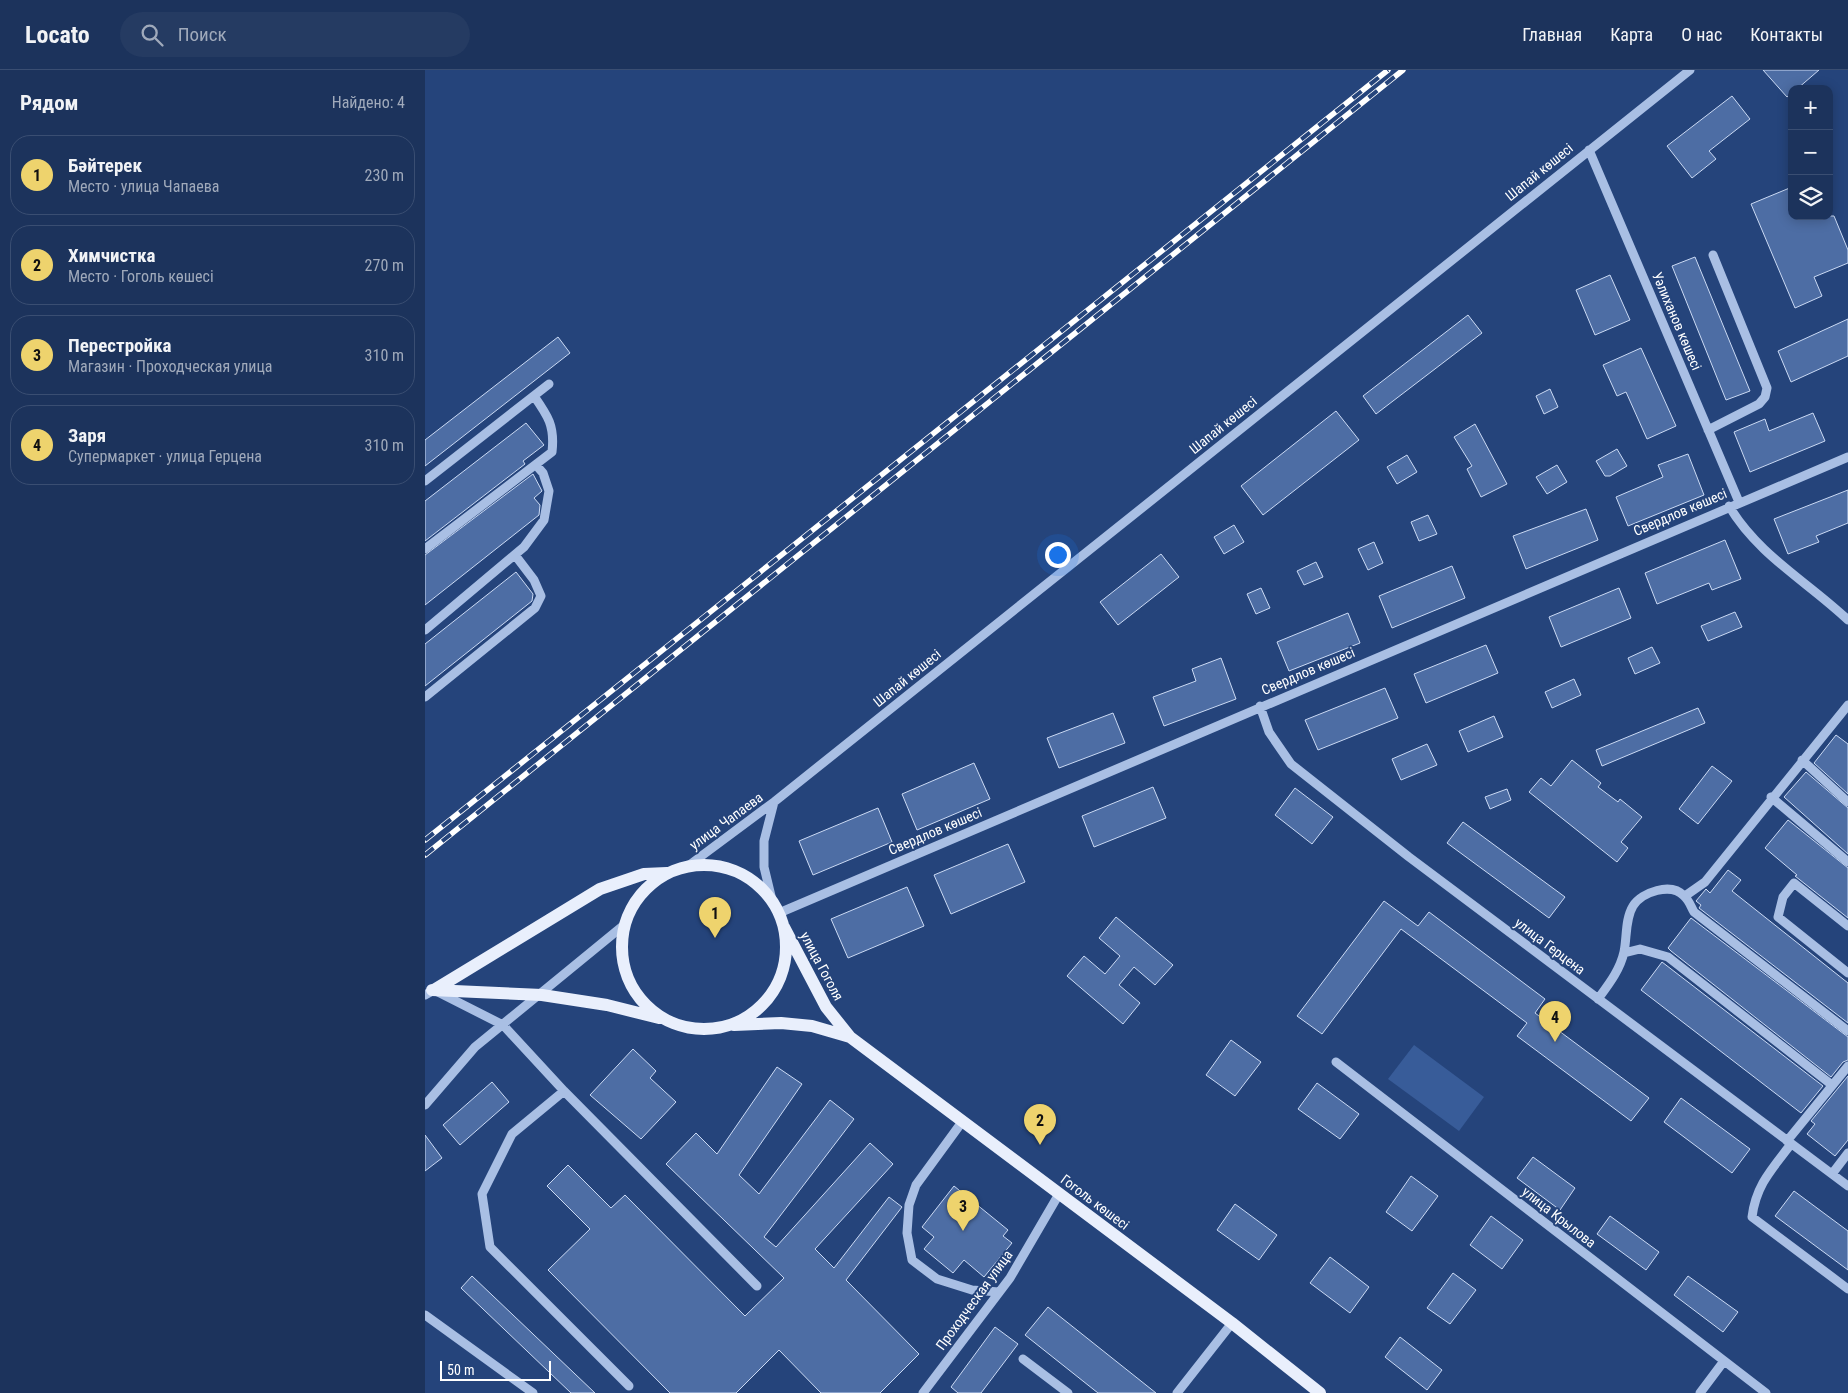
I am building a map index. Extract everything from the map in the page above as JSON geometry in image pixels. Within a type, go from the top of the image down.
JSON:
[{"type":"main road","points":[[428,992],[600,889],[644,874],[667,873],[688,866],[720,866],[735,870],[749,878],[772,900],[785,928],[786,959],[775,988],[755,1012],[727,1026]]},
{"type":"main road","points":[[667,873],[643,892],[633,904],[624,925],[622,957],[632,987],[653,1012],[667,1020]]},
{"type":"main road","name":"улица Гоголя","points":[[785,928],[826,1007],[850,1037]]},
{"type":"main road","points":[[428,992],[541,995],[607,1005],[696,1029],[781,1022],[812,1026],[850,1037]]},
{"type":"main road","name":"Гоголь көшесі","points":[[850,1037],[1232,1323],[1320,1393]]},
{"type":"street","name":"Шапай көшесі","points":[[774,802],[1689,70]]},
{"type":"street","name":"Уәлиханов көшесі","points":[[1589,150],[1739,502]]},
{"type":"street","points":[[1708,430],[1759,404],[1765,397],[1767,388],[1713,255]]},
{"type":"street","points":[[425,481],[549,384]]},
{"type":"street","points":[[425,549],[552,452],[554,438],[550,419],[534,396]]},
{"type":"street","name":"Свердлов көшесі","points":[[779,913],[1729,506],[1848,457]]},
{"type":"street","points":[[425,630],[524,547],[544,520],[549,491],[543,473],[535,465]]},
{"type":"street","points":[[1729,506],[1741,526],[1768,554],[1831,604],[1848,620]]},
{"type":"street","points":[[425,697],[535,608],[541,596],[534,580],[515,555]]},
{"type":"street","points":[[1685,896],[1705,882],[1848,704]]},
{"type":"street","name":"улица Герцена","points":[[1261,706],[1269,732],[1291,764],[1409,857],[1848,1186]]},
{"type":"street","points":[[1802,760],[1848,802]]},
{"type":"street","points":[[1771,798],[1848,862]]},
{"type":"street","name":"улица Чапаева","points":[[688,866],[774,802]]},
{"type":"street","name":"улица Чапаева","points":[[772,900],[764,867],[763,841],[774,802]]},
{"type":"street","points":[[1848,926],[1795,883],[1783,897],[1777,917],[1848,973]]},
{"type":"street","points":[[1598,999],[1615,976],[1624,953],[1626,930],[1633,906],[1645,895],[1660,890],[1675,890],[1685,896],[1695,912],[1848,1031]]},
{"type":"street","points":[[425,1106],[475,1047],[541,995],[624,925]]},
{"type":"street","points":[[1624,953],[1641,949],[1668,957],[1833,1085]]},
{"type":"street","points":[[428,992],[503,1025],[564,1091],[757,1286]]},
{"type":"street","name":"улица Крылова","points":[[1336,1062],[1766,1393]]},
{"type":"street","points":[[1848,1066],[1789,1142],[1763,1180],[1754,1198],[1752,1217],[1848,1289]]},
{"type":"street","points":[[564,1091],[512,1134],[482,1194],[490,1247],[629,1386]]},
{"type":"street","points":[[962,1122],[916,1185],[909,1205],[907,1233],[913,1260],[937,1279],[972,1290],[999,1292]]},
{"type":"street","points":[[1832,1174],[1848,1153]]},
{"type":"street","name":"Проходческая улица","points":[[923,1393],[999,1292],[1059,1194]]},
{"type":"street","points":[[425,1315],[533,1393]]},
{"type":"street","points":[[1177,1393],[1232,1323]]},
{"type":"street","points":[[1023,1359],[1068,1393]]},
{"type":"street","points":[[1700,1393],[1724,1361]]},
{"type":"shaded area","points":[[1414,1045],[1484,1097],[1459,1131],[1388,1079]]},
{"type":"building","points":[[1763,70],[1819,70],[1802,85],[1788,85],[1787,97]]},
{"type":"building","points":[[1732,96],[1750,119],[1709,151],[1716,159],[1692,178],[1667,146]]},
{"type":"building","points":[[1788,189],[1788,220],[1833,220],[1834,216],[1848,250],[1848,263],[1814,277],[1822,296],[1795,308],[1751,204]]},
{"type":"building","points":[[1695,257],[1750,391],[1726,400],[1672,266]]},
{"type":"building","points":[[1610,275],[1630,320],[1595,335],[1576,290]]},
{"type":"building","points":[[1468,315],[1482,333],[1376,414],[1363,396]]},
{"type":"building","points":[[1848,319],[1848,356],[1791,382],[1778,351]]},
{"type":"building","points":[[558,337],[570,353],[425,466],[425,440]]},
{"type":"building","points":[[1641,348],[1676,426],[1647,439],[1626,392],[1617,396],[1603,365]]},
{"type":"building","points":[[1550,389],[1558,407],[1544,414],[1536,396]]},
{"type":"building","points":[[1336,411],[1359,440],[1263,515],[1241,486]]},
{"type":"building","points":[[1813,413],[1825,441],[1750,472],[1734,432],[1765,419],[1769,431]]},
{"type":"building","points":[[526,423],[544,445],[523,461],[525,464],[425,541],[425,501]]},
{"type":"building","points":[[1475,424],[1507,484],[1481,497],[1467,469],[1472,466],[1454,437]]},
{"type":"building","points":[[1617,449],[1627,466],[1610,476],[1605,476],[1596,461]]},
{"type":"building","points":[[1688,454],[1704,495],[1628,526],[1616,497],[1663,477],[1658,465]]},
{"type":"building","points":[[1407,455],[1417,472],[1397,484],[1387,467]]},
{"type":"building","points":[[1557,465],[1567,482],[1547,494],[1536,477]]},
{"type":"building","points":[[533,474],[542,491],[534,498],[540,505],[539,515],[425,605],[425,555]]},
{"type":"building","points":[[1848,490],[1848,523],[1816,536],[1819,542],[1788,554],[1774,519]]},
{"type":"building","points":[[1586,509],[1598,540],[1526,569],[1513,536]]},
{"type":"building","points":[[1428,515],[1437,534],[1419,541],[1411,522]]},
{"type":"building","points":[[1234,525],[1244,542],[1224,554],[1214,537]]},
{"type":"building","points":[[1725,540],[1741,579],[1712,590],[1709,583],[1657,604],[1645,573]]},
{"type":"building","points":[[1374,542],[1383,563],[1368,570],[1358,549]]},
{"type":"building","points":[[1161,554],[1179,577],[1118,625],[1100,602]]},
{"type":"building","points":[[1316,562],[1323,577],[1304,585],[1297,571]]},
{"type":"building","points":[[1452,566],[1465,598],[1392,628],[1379,596]]},
{"type":"building","points":[[516,572],[533,594],[532,601],[425,686],[425,644]]},
{"type":"building","points":[[1261,588],[1270,608],[1256,614],[1247,594]]},
{"type":"building","points":[[1619,588],[1631,618],[1561,647],[1549,617]]},
{"type":"building","points":[[1735,612],[1742,627],[1708,641],[1701,626]]},
{"type":"building","points":[[1348,613],[1360,643],[1289,671],[1277,642]]},
{"type":"building","points":[[1486,645],[1498,673],[1426,703],[1414,674]]},
{"type":"building","points":[[1652,647],[1660,663],[1635,674],[1628,658]]},
{"type":"building","points":[[1221,658],[1236,699],[1164,726],[1153,697],[1196,681],[1192,669]]},
{"type":"building","points":[[1574,679],[1581,695],[1552,708],[1545,692]]},
{"type":"building","points":[[1385,688],[1398,718],[1318,750],[1305,720]]},
{"type":"building","points":[[1698,708],[1705,723],[1602,766],[1596,750]]},
{"type":"building","points":[[1113,713],[1125,743],[1059,768],[1047,738]]},
{"type":"building","points":[[1494,716],[1503,737],[1468,752],[1459,731]]},
{"type":"building","points":[[1836,735],[1848,744],[1848,794],[1814,763]]},
{"type":"building","points":[[1427,744],[1437,765],[1401,780],[1392,759]]},
{"type":"building","points":[[1572,760],[1601,783],[1598,787],[1618,802],[1620,799],[1642,817],[1621,842],[1628,848],[1617,862],[1529,792],[1541,778],[1551,786]]},
{"type":"building","points":[[974,763],[990,799],[917,830],[902,794]]},
{"type":"building","points":[[1712,766],[1732,781],[1698,824],[1679,809]]},
{"type":"building","points":[[1806,772],[1848,808],[1848,854],[1784,797]]},
{"type":"building","points":[[1153,787],[1166,818],[1094,847],[1082,816]]},
{"type":"building","points":[[1295,788],[1333,817],[1312,844],[1275,815]]},
{"type":"building","points":[[1507,789],[1511,800],[1490,809],[1485,797]]},
{"type":"building","points":[[878,808],[892,842],[813,875],[799,841]]},
{"type":"building","points":[[1788,820],[1848,868],[1848,918],[1795,876],[1797,875],[1765,848]]},
{"type":"building","points":[[1463,822],[1565,897],[1549,918],[1447,843]]},
{"type":"building","points":[[1008,844],[1025,882],[951,914],[934,875]]},
{"type":"building","points":[[1728,870],[1741,880],[1732,891],[1848,983],[1848,1023],[1699,908],[1701,905],[1696,901],[1706,889],[1710,893]]},
{"type":"building","points":[[907,887],[924,926],[848,958],[831,919]]},
{"type":"building","points":[[1384,901],[1418,926],[1429,912],[1545,999],[1535,1013],[1649,1098],[1631,1121],[1517,1036],[1527,1023],[1401,929],[1322,1034],[1297,1016]]},
{"type":"building","points":[[1116,917],[1173,965],[1155,985],[1134,967],[1119,985],[1140,1003],[1123,1024],[1067,976],[1084,956],[1105,974],[1120,956],[1099,938]]},
{"type":"building","points":[[1691,918],[1848,1037],[1848,1060],[1843,1062],[1831,1077],[1668,948]]},
{"type":"building","points":[[1662,962],[1823,1086],[1801,1113],[1641,990]]},
{"type":"building","points":[[1231,1040],[1261,1062],[1235,1096],[1206,1075]]},
{"type":"building","points":[[633,1049],[656,1071],[650,1078],[676,1102],[641,1139],[590,1095]]},
{"type":"building","points":[[777,1067],[802,1084],[739,1175],[759,1194],[830,1100],[854,1119],[764,1237],[776,1247],[870,1143],[893,1164],[815,1249],[834,1268],[889,1197],[902,1207],[846,1280],[919,1354],[880,1393],[821,1393],[779,1350],[736,1393],[670,1393],[548,1270],[590,1229],[547,1186],[568,1165],[611,1208],[625,1195],[745,1316],[784,1278],[666,1164],[696,1133],[717,1154]]},
{"type":"building","points":[[1848,1076],[1848,1140],[1835,1156],[1807,1134],[1815,1124],[1811,1121]]},
{"type":"building","points":[[492,1082],[509,1102],[460,1145],[443,1125]]},
{"type":"building","points":[[1317,1083],[1359,1114],[1340,1139],[1298,1109]]},
{"type":"building","points":[[1681,1098],[1750,1149],[1732,1173],[1664,1122]]},
{"type":"building","points":[[425,1135],[442,1158],[425,1171]]},
{"type":"building","points":[[1533,1157],[1575,1188],[1560,1210],[1517,1178]]},
{"type":"building","points":[[1411,1176],[1438,1196],[1412,1231],[1386,1212]]},
{"type":"building","points":[[954,1186],[1008,1230],[1003,1236],[1012,1243],[984,1277],[964,1260],[953,1273],[924,1249],[934,1237],[922,1227]]},
{"type":"building","points":[[1794,1191],[1848,1231],[1848,1270],[1775,1216]]},
{"type":"building","points":[[1235,1204],[1277,1235],[1259,1260],[1217,1230]]},
{"type":"building","points":[[1491,1216],[1523,1240],[1502,1269],[1470,1245]]},
{"type":"building","points":[[1610,1216],[1659,1252],[1646,1270],[1597,1234]]},
{"type":"building","points":[[1330,1257],[1369,1287],[1350,1313],[1310,1283]]},
{"type":"building","points":[[1453,1273],[1476,1290],[1450,1324],[1427,1308]]},
{"type":"building","points":[[472,1276],[595,1393],[571,1393],[461,1288]]},
{"type":"building","points":[[1688,1276],[1738,1312],[1723,1332],[1674,1295]]},
{"type":"building","points":[[1048,1307],[1156,1393],[1098,1393],[1025,1335]]},
{"type":"building","points":[[995,1327],[1018,1344],[981,1393],[958,1393],[951,1387]]},
{"type":"building","points":[[1400,1337],[1442,1370],[1427,1390],[1385,1357]]},
{"type":"railway","points":[[425,840],[1388,70]]},
{"type":"railway","points":[[425,855],[1403,70]]},
{"type":"place","name":"Бәйтерек","points":[[715,938]]},
{"type":"place","name":"Заря","points":[[1555,1042]]},
{"type":"place","name":"Химчистка","points":[[1040,1145]]},
{"type":"place","name":"Перестройка","points":[[963,1231]]}]
